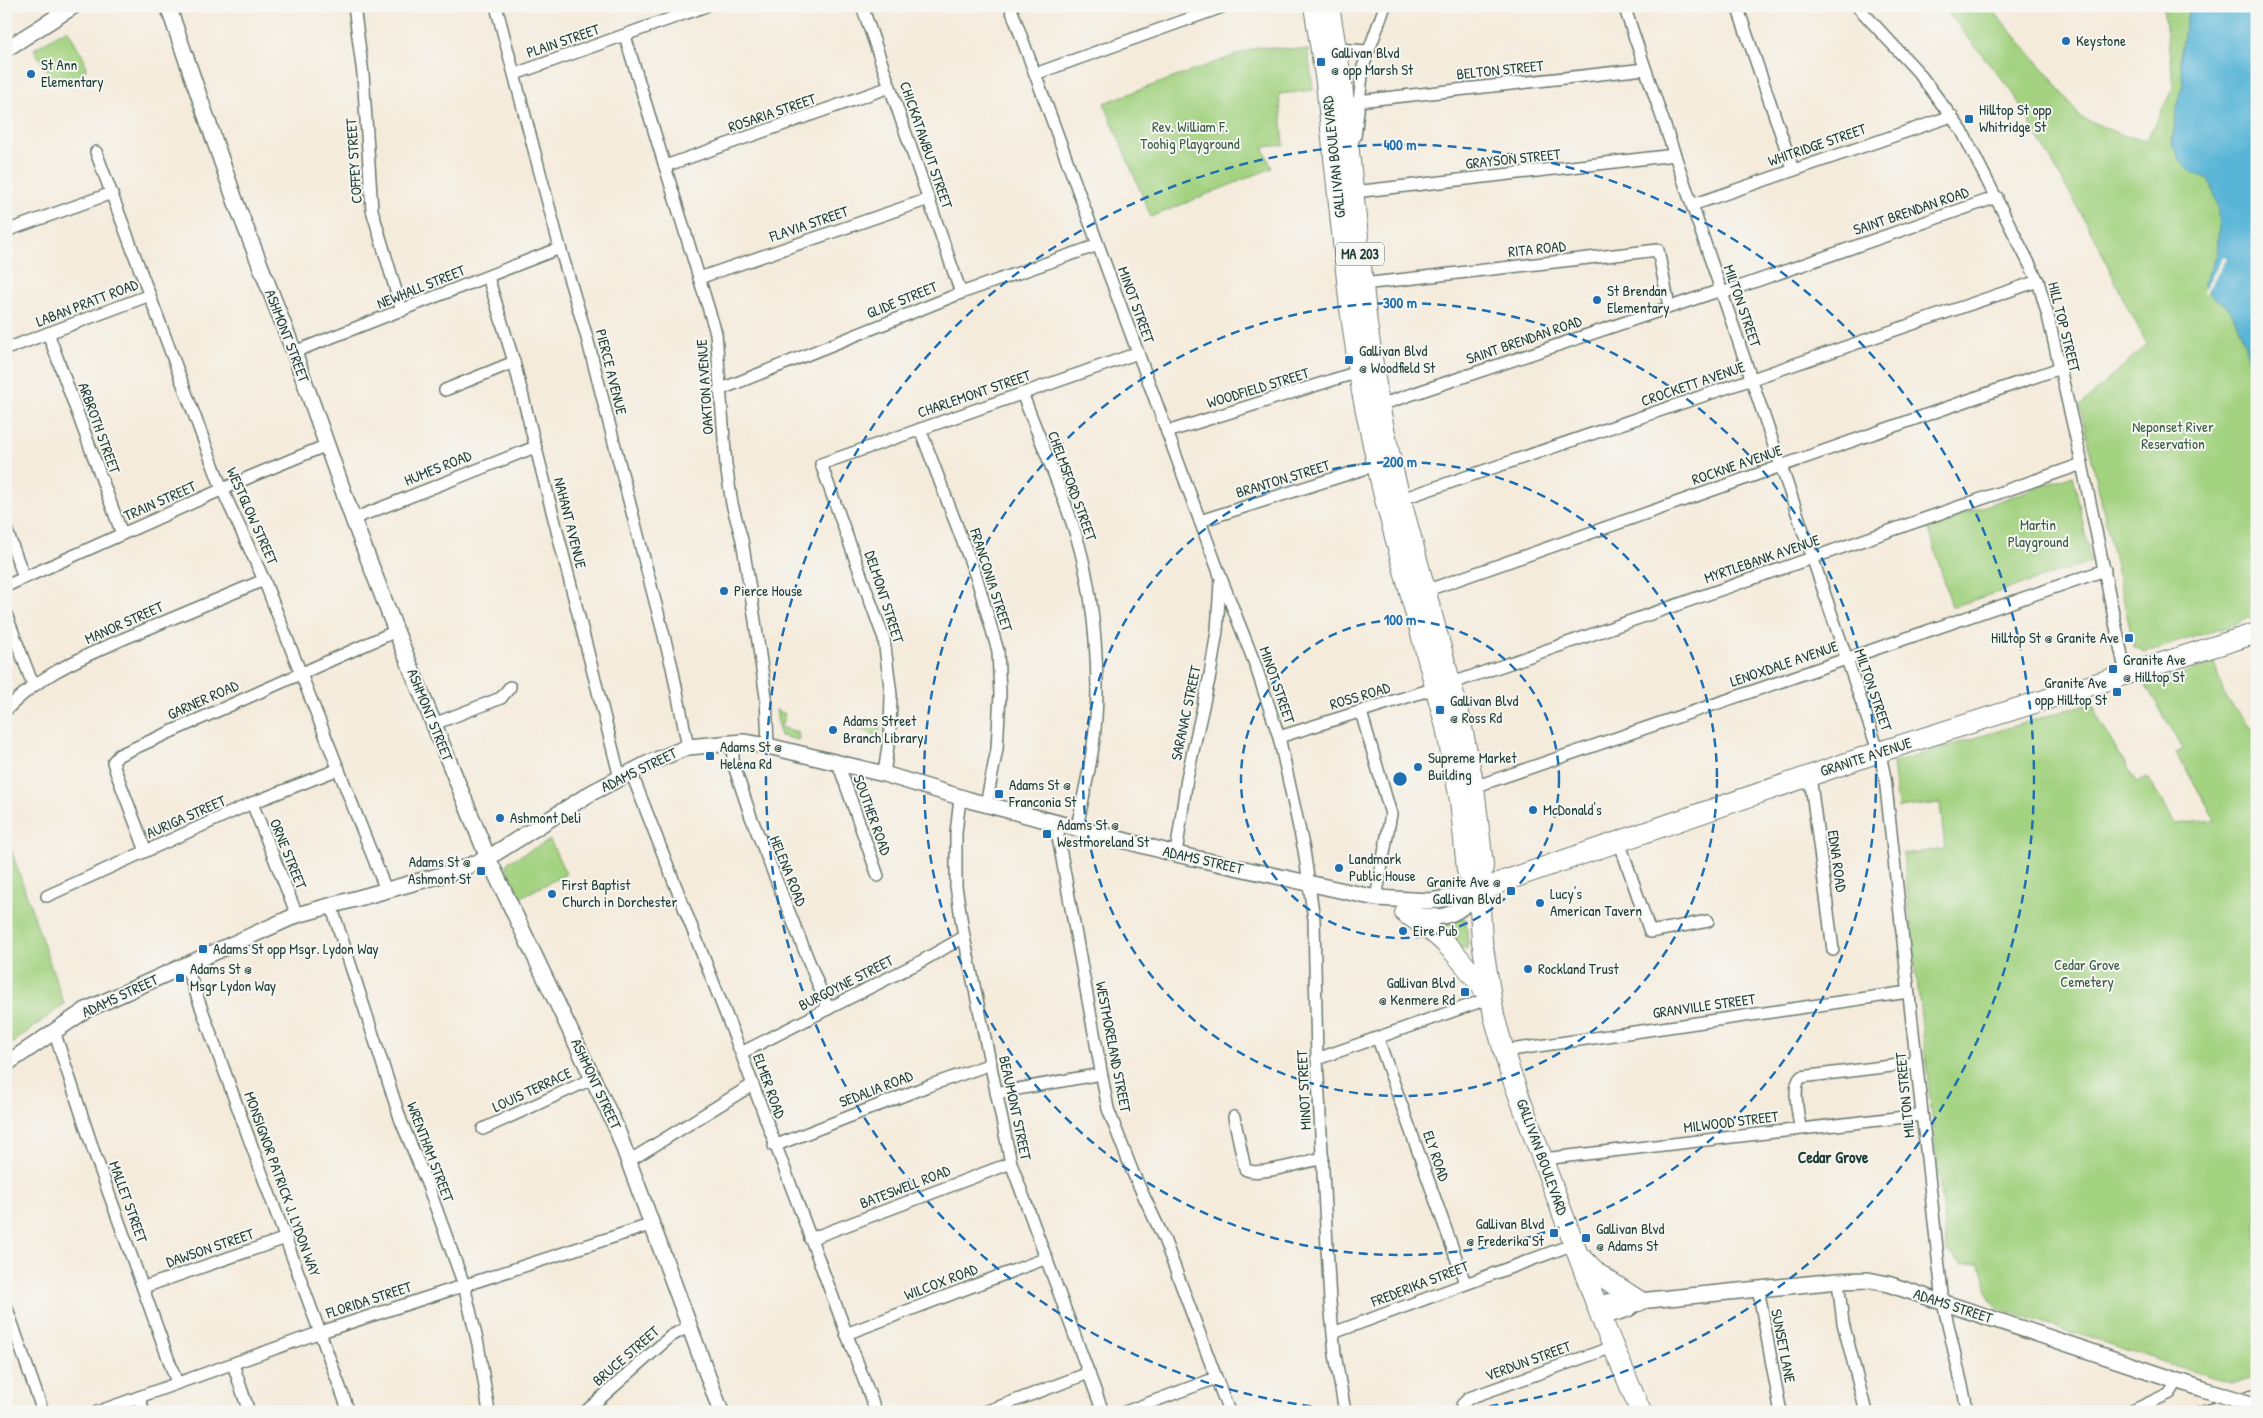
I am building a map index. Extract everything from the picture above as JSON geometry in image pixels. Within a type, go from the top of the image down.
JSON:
[{"type":"highway","name":"GALLIVAN BOULEVARD","points":[[1314,6],[1343,100],[1358,372],[1372,407],[1393,502],[1474,787],[1483,865],[1479,893],[1484,957],[1490,998],[1504,1051],[1543,1159],[1599,1311],[1641,1412]]},
{"type":"highway","name":"GALLIVAN BOULEVARD","points":[[1329,6],[1337,49],[1352,171],[1363,284],[1376,465],[1393,502],[1425,591],[1444,685],[1458,783],[1467,870],[1479,893]]},
{"type":"highway","name":"GRANITE AVENUE","points":[[1479,893],[1502,882],[1879,752],[2257,632]]},
{"type":"highway","points":[[1405,913],[1422,923],[1447,943],[1490,998]]},
{"type":"highway","points":[[1576,1249],[1598,1274],[1639,1301]]},
{"type":"main road","points":[[6,49],[74,6]]},
{"type":"main road","name":"ASHMONT STREET","points":[[168,6],[236,203],[294,352],[353,519],[396,630],[488,858],[594,1078],[629,1161],[721,1412]]},
{"type":"main road","name":"ADAMS STREET","points":[[6,1064],[86,1010],[297,915],[456,871],[488,858],[592,793],[688,746],[733,742],[768,746],[884,774],[960,798],[1176,854],[1376,898],[1430,901],[1479,893]]},
{"type":"main road","name":"ADAMS STREET","points":[[1376,898],[1405,913],[1426,917],[1454,914],[1479,893]]},
{"type":"main road","name":"ADAMS STREET","points":[[1599,1311],[1625,1298],[1639,1301],[1838,1281],[1879,1282],[2257,1406]]},
{"type":"street","name":"COFFEY STREET","points":[[354,6],[363,74],[372,210],[402,311]]},
{"type":"street","name":"PIERCE AVENUE","points":[[496,6],[560,248],[586,334],[672,667],[688,746]]},
{"type":"street","name":"PLAIN STREET","points":[[515,74],[706,6]]},
{"type":"street","name":"CHICKATAWBUT STREET","points":[[862,6],[961,293]]},
{"type":"street","name":"MINOT STREET","points":[[1010,6],[1221,578],[1255,664],[1279,737],[1304,850],[1314,920],[1317,1059],[1333,1333],[1345,1412]]},
{"type":"street","points":[[1034,74],[1225,6]]},
{"type":"street","name":"GALLIVAN BOULEVARD","points":[[1343,100],[1360,77],[1367,51],[1384,6]]},
{"type":"street","name":"MILTON STREET","points":[[1624,6],[1879,752],[1885,778],[1942,1302],[1968,1412]]},
{"type":"street","points":[[1737,6],[1793,169]]},
{"type":"street","name":"HILL TOP STREET","points":[[1857,6],[1918,72],[1952,116],[1970,144],[2038,282],[2082,464],[2126,675]]},
{"type":"street","name":"OAKTON AVENUE","points":[[625,36],[716,332],[726,465],[732,504],[742,540],[766,697],[768,746]]},
{"type":"street","points":[[1337,49],[1367,51]]},
{"type":"street","name":"BELTON STREET","points":[[1343,100],[1645,69]]},
{"type":"street","name":"ROSARIA STREET","points":[[665,166],[890,87]]},
{"type":"street","name":"WHITRIDGE STREET","points":[[1692,205],[1952,116]]},
{"type":"street","name":"WESTGLOW STREET","points":[[96,152],[222,489],[264,580],[386,890]]},
{"type":"street","name":"GRAYSON STREET","points":[[1354,192],[1675,155]]},
{"type":"street","points":[[6,231],[112,193]]},
{"type":"street","name":"SAINT BRENDAN ROAD","points":[[1372,407],[1997,197]]},
{"type":"street","name":"FLAVIA STREET","points":[[699,278],[928,199]]},
{"type":"street","name":"GLIDE STREET","points":[[719,390],[961,293],[1098,245]]},
{"type":"street","name":"NEWHALL STREET","points":[[294,352],[560,248]]},
{"type":"street","name":"RITA ROAD","points":[[1363,284],[1658,250],[1669,306]]},
{"type":"street","name":"NAHANT AVENUE","points":[[488,277],[514,362],[535,447],[626,775]]},
{"type":"street","name":"CROCKETT AVENUE","points":[[1393,502],[2038,282]]},
{"type":"street","name":"LABAN PRATT ROAD","points":[[6,349],[150,295]]},
{"type":"street","name":"ARBROTH STREET","points":[[48,333],[122,534]]},
{"type":"street","name":"CHARLEMONT STREET","points":[[821,464],[1138,353]]},
{"type":"street","points":[[445,390],[514,362]]},
{"type":"street","name":"ROCKNE AVENUE","points":[[1425,591],[2060,368]]},
{"type":"street","name":"WOODFIELD STREET","points":[[1167,432],[1358,372]]},
{"type":"street","name":"CHELMSFORD STREET","points":[[1022,393],[1076,536],[1090,604],[1096,666],[1095,712],[1093,746],[1077,828]]},
{"type":"street","name":"FRANCONIA STREET","points":[[920,429],[978,578],[998,651],[1000,694],[997,749],[986,804]]},
{"type":"street","name":"TRAIN STREET","points":[[6,586],[222,489],[327,445]]},
{"type":"street","name":"HUMES ROAD","points":[[353,519],[535,447]]},
{"type":"street","name":"DELMONT STREET","points":[[821,464],[884,639],[891,695],[890,732],[884,774]]},
{"type":"street","name":"MYRTLEBANK AVENUE","points":[[1444,685],[2082,464]]},
{"type":"street","name":"BRANTON STREET","points":[[1200,521],[1376,465]]},
{"type":"street","points":[[6,529],[24,577]]},
{"type":"street","name":"LENOXDALE AVENUE","points":[[1474,787],[2104,570]]},
{"type":"street","name":"SARANAC STREET","points":[[1176,854],[1186,778],[1210,675],[1217,632],[1221,578]]},
{"type":"street","name":"MANOR STREET","points":[[6,710],[33,685],[77,660],[264,580]]},
{"type":"street","points":[[6,614],[33,685]]},
{"type":"street","name":"GARNER ROAD","points":[[146,851],[113,762],[119,754],[396,630]]},
{"type":"street","name":"ROSS ROAD","points":[[1279,737],[1444,685]]},
{"type":"street","points":[[434,724],[501,698],[510,687]]},
{"type":"street","points":[[1361,712],[1391,814],[1376,898]]},
{"type":"street","name":"HELENA ROAD","points":[[733,742],[733,764],[751,817],[828,1009]]},
{"type":"street","name":"SOUTHER ROAD","points":[[838,763],[878,876]]},
{"type":"street","name":"AURIGA STREET","points":[[47,896],[252,803],[339,769]]},
{"type":"street","name":"ELMER ROAD","points":[[626,775],[741,1053],[774,1146],[876,1412]]},
{"type":"street","name":"EDNA ROAD","points":[[1810,776],[1833,950]]},
{"type":"street","name":"BEAUMONT STREET","points":[[960,798],[956,833],[956,886],[964,937],[1011,1163],[1103,1412]]},
{"type":"street","name":"ORNE STREET","points":[[252,803],[297,915]]},
{"type":"street","name":"WESTMORELAND STREET","points":[[1059,824],[1058,837],[1108,1109],[1118,1136],[1164,1238],[1229,1412]]},
{"type":"street","points":[[1619,841],[1650,932],[1708,921]]},
{"type":"street","name":"WRENTHAM STREET","points":[[331,905],[401,1121],[428,1186],[464,1285],[478,1344],[489,1412]]},
{"type":"street","name":"BURGOYNE STREET","points":[[741,1053],[920,962],[964,937]]},
{"type":"street","name":"MONSIGNOR PATRICK J. LYDON WAY","points":[[186,966],[350,1412]]},
{"type":"street","name":"GRANVILLE STREET","points":[[1504,1051],[1908,992]]},
{"type":"street","points":[[1317,1059],[1490,998]]},
{"type":"street","name":"MALLET STREET","points":[[54,1031],[94,1152],[177,1383]]},
{"type":"street","name":"ELY ROAD","points":[[1378,1039],[1465,1283]]},
{"type":"street","points":[[1800,1128],[1796,1088],[1797,1081],[1801,1077],[1916,1063]]},
{"type":"street","name":"SEDALIA ROAD","points":[[774,1146],[990,1064]]},
{"type":"street","points":[[996,1093],[1101,1074]]},
{"type":"street","name":"LOUIS TERRACE","points":[[483,1129],[594,1078]]},
{"type":"street","points":[[629,1161],[752,1084]]},
{"type":"street","name":"MILWOOD STREET","points":[[1543,1159],[1922,1115]]},
{"type":"street","points":[[1234,1117],[1247,1171],[1260,1172],[1323,1158]]},
{"type":"street","name":"BATESWELL ROAD","points":[[810,1238],[1011,1163]]},
{"type":"street","name":"FLORIDA STREET","points":[[97,1412],[321,1332],[653,1224]]},
{"type":"street","name":"DAWSON STREET","points":[[144,1287],[286,1238]]},
{"type":"street","name":"FREDERIKA STREET","points":[[1333,1333],[1465,1283],[1576,1249]]},
{"type":"street","name":"WILCOX ROAD","points":[[846,1334],[1047,1258]]},
{"type":"street","points":[[1838,1281],[1843,1323],[1866,1412]]},
{"type":"street","name":"SUNSET LANE","points":[[1758,1288],[1780,1408]]},
{"type":"street","points":[[6,1306],[42,1412]]},
{"type":"street","name":"BRUCE STREET","points":[[585,1412],[671,1336],[690,1326]]},
{"type":"street","name":"VERDUN STREET","points":[[1462,1412],[1462,1405],[1469,1398],[1613,1347]]},
{"type":"street","points":[[233,1364],[249,1412]]},
{"type":"street","points":[[985,1412],[1089,1373]]},
{"type":"street","points":[[1125,1412],[1216,1378]]},
{"type":"street","points":[[2130,1412],[2170,1393],[2178,1380]]},
{"type":"street","points":[[138,1397],[144,1412]]},
{"type":"green space","name":"Neponset River Reservation","points":[[1942,6],[1989,6],[2050,76],[2080,117],[2122,135],[2146,141],[2174,86],[2163,6],[2257,6],[2257,615],[2230,626],[2145,652],[2134,647],[2080,406],[2147,344],[2096,240],[2012,91]]},
{"type":"green space","points":[[67,29],[84,58],[86,69],[73,81],[56,85],[34,49]]},
{"type":"green space","name":"Rev. William F. Toohig Playground","points":[[1258,47],[1308,50],[1313,90],[1279,94],[1284,145],[1263,147],[1272,168],[1151,217],[1104,103]]},
{"type":"green space","name":"Martin Playground","points":[[2073,475],[2091,562],[1952,607],[1928,526]]},
{"type":"green space","name":"Cedar Grove Cemetery","points":[[2214,663],[2226,699],[2257,733],[2257,1377],[2231,1384],[2001,1309],[1994,1304],[1987,1293],[1984,1275],[1978,1263],[1963,1264],[1947,1252],[1903,854],[1945,849],[1940,803],[1898,808],[1893,763],[2093,702],[2097,716],[2136,782],[2148,777],[2175,824],[2216,820],[2176,753],[2183,749],[2146,685]]},
{"type":"green space","points":[[776,710],[785,714],[781,727],[798,732],[799,740],[780,736]]},
{"type":"green space","points":[[881,719],[879,738],[854,728],[854,722]]},
{"type":"green space","points":[[6,835],[64,1004],[6,1048]]},
{"type":"green space","points":[[550,840],[566,874],[521,897],[506,868],[508,862]]},
{"type":"green space","points":[[1463,918],[1466,919],[1468,945],[1465,950],[1438,926]]},
{"type":"water","points":[[2189,6],[2257,6],[2257,390],[2243,339],[2235,319],[2227,306],[2205,289],[2204,284],[2217,254],[2219,223],[2212,186],[2207,178],[2191,172],[2181,162],[2172,143],[2178,100],[2183,85],[2180,57]]},
{"type":"pier","points":[[2224,256],[2227,258],[2205,295],[2203,292]]},
{"type":"tram line","points":[[2184,1412],[2257,1387]]},
{"type":"place","name":"Keystone","points":[[2066,41]]},
{"type":"place","name":"Gallivan Blvd @ opp Marsh St","points":[[1321,62]]},
{"type":"place","name":"St Ann Elementary","points":[[31,74]]},
{"type":"place","name":"Hilltop St opp Whitridge St","points":[[1969,119]]},
{"type":"place","name":"St Brendan Elementary","points":[[1597,300]]},
{"type":"place","name":"Gallivan Blvd @ Woodfield St","points":[[1349,360]]},
{"type":"place","name":"Pierce House","points":[[724,591]]},
{"type":"place","name":"Hilltop St @ Granite Ave","points":[[2129,638]]},
{"type":"place","name":"Granite Ave @ Hilltop St","points":[[2113,669]]},
{"type":"place","name":"Granite Ave opp Hilltop St","points":[[2117,692]]},
{"type":"place","name":"Gallivan Blvd @ Ross Rd","points":[[1440,710]]},
{"type":"place","name":"Adams Street Branch Library","points":[[833,730]]},
{"type":"place","name":"Adams St @ Helena Rd","points":[[710,756]]},
{"type":"place","name":"Supreme Market Building","points":[[1418,767]]},
{"type":"place","name":"Adams St @ Franconia St","points":[[999,794]]},
{"type":"place","name":"McDonald's","points":[[1533,810]]},
{"type":"place","name":"Ashmont Deli","points":[[500,818]]},
{"type":"place","name":"Adams St @ Westmoreland St","points":[[1047,834]]},
{"type":"place","name":"Landmark Public House","points":[[1339,868]]},
{"type":"place","name":"Adams St @ Ashmont St","points":[[481,871]]},
{"type":"place","name":"Granite Ave @ Gallivan Blvd","points":[[1511,891]]},
{"type":"place","name":"First Baptist Church in Dorchester","points":[[552,894]]},
{"type":"place","name":"Lucy's American Tavern","points":[[1540,903]]},
{"type":"place","name":"Eire Pub","points":[[1403,931]]},
{"type":"place","name":"Adams St opp Msgr. Lydon Way","points":[[203,949]]},
{"type":"place","name":"Rockland Trust","points":[[1528,969]]},
{"type":"place","name":"Adams St @ Msgr Lydon Way","points":[[180,978]]},
{"type":"place","name":"Gallivan Blvd @ Kenmere Rd","points":[[1465,992]]},
{"type":"place","name":"Gallivan Blvd @ Frederika St","points":[[1554,1233]]},
{"type":"place","name":"Gallivan Blvd @ Adams St","points":[[1586,1238]]},
{"type":"district","name":"Cedar Grove","points":[[1833,1157]]}]
